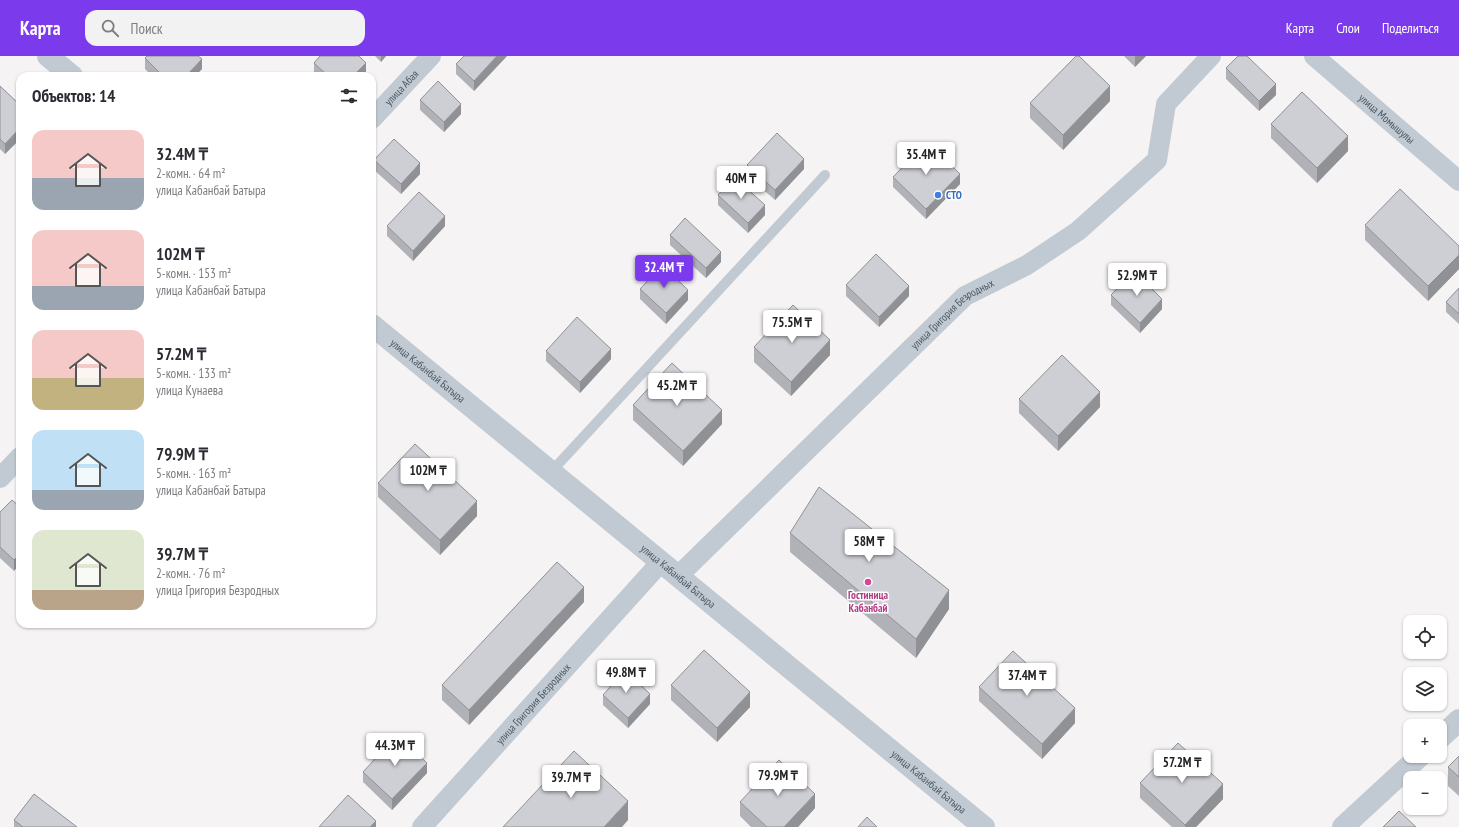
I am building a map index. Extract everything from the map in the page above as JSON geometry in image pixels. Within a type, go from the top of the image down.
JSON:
[{"type":"street","points":[[48,56],[67,72]]},
{"type":"street","name":"улица Абая","points":[[376,115],[431,56]]},
{"type":"street","name":"улица Григория Безродных","points":[[678,576],[965,296],[1027,265],[1078,231],[1158,160],[1166,104],[1211,56]]},
{"type":"street","name":"улица Момышулы","points":[[1314,56],[1459,181]]},
{"type":"street","name":"улица Кабанбай Батыра","points":[[376,328],[984,827]]},
{"type":"street","points":[[0,478],[16,460]]},
{"type":"street","name":"улица Григория Безродных","points":[[433,823],[661,562]]},
{"type":"street","points":[[1447,731],[1459,720]]},
{"type":"street","points":[[1343,827],[1412,763]]},
{"type":"lane","points":[[551,472],[825,175]]},
{"type":"building","points":[[147,56],[198,56],[202,59],[190,72],[159,72],[145,58]]},
{"type":"building","points":[[320,56],[359,56],[366,63],[357,72],[324,72],[314,63]]},
{"type":"building","points":[[464,56],[497,56],[474,81],[456,64]]},
{"type":"building","points":[[1076,56],[1079,56],[1110,86],[1063,135],[1030,103]]},
{"type":"building","points":[[1238,56],[1247,56],[1276,84],[1259,101],[1226,68]]},
{"type":"building","points":[[438,81],[461,104],[444,122],[420,100]]},
{"type":"building","points":[[0,86],[16,101],[16,132],[5,144],[0,139]]},
{"type":"building","points":[[1302,92],[1348,136],[1317,168],[1271,124]]},
{"type":"building","points":[[777,133],[804,159],[775,190],[747,165]]},
{"type":"building","points":[[394,139],[420,163],[401,184],[376,162],[376,158]]},
{"type":"building","points":[[927,142],[960,174],[926,209],[893,177]]},
{"type":"building","points":[[734,177],[765,205],[748,223],[718,195]]},
{"type":"building","points":[[1400,189],[1459,246],[1459,255],[1428,286],[1365,225]]},
{"type":"building","points":[[419,192],[445,216],[413,251],[387,226]]},
{"type":"building","points":[[685,218],[721,252],[706,268],[670,235]]},
{"type":"building","points":[[876,254],[909,286],[879,317],[846,285]]},
{"type":"building","points":[[662,265],[688,290],[666,313],[640,289]]},
{"type":"building","points":[[1134,271],[1162,299],[1140,323],[1111,295]]},
{"type":"building","points":[[1459,288],[1459,314],[1446,302]]},
{"type":"building","points":[[793,305],[830,340],[791,382],[754,347]]},
{"type":"building","points":[[577,317],[611,349],[580,382],[546,351]]},
{"type":"building","points":[[1062,355],[1100,392],[1058,436],[1019,399]]},
{"type":"building","points":[[672,363],[722,410],[683,451],[633,405]]},
{"type":"building","points":[[415,444],[477,501],[440,540],[378,483]]},
{"type":"building","points":[[819,487],[949,590],[916,639],[790,533]]},
{"type":"building","points":[[12,500],[16,504],[16,558],[14,560],[0,547],[0,512]]},
{"type":"building","points":[[557,562],[584,587],[469,710],[442,685]]},
{"type":"building","points":[[704,650],[750,692],[717,728],[671,685]]},
{"type":"building","points":[[1013,651],[1075,708],[1042,744],[979,687]]},
{"type":"building","points":[[625,670],[650,694],[628,718],[603,695]]},
{"type":"building","points":[[397,735],[427,763],[392,799],[363,772]]},
{"type":"building","points":[[1178,743],[1223,784],[1185,825],[1140,783]]},
{"type":"building","points":[[574,751],[628,801],[604,827],[503,827]]},
{"type":"building","points":[[1459,756],[1459,777],[1448,767]]},
{"type":"building","points":[[779,760],[815,794],[784,827],[767,827],[740,802]]},
{"type":"building","points":[[34,794],[77,827],[23,827],[14,820]]},
{"type":"building","points":[[348,795],[376,821],[370,827],[319,827]]},
{"type":"building","points":[[1399,811],[1416,827],[1383,827]]},
{"type":"building","points":[[867,817],[877,827],[858,827]]},
{"type":"place","name":"СТО","points":[[938,195]]},
{"type":"place","name":"Гостиница Кабанбай","points":[[868,582]]}]
